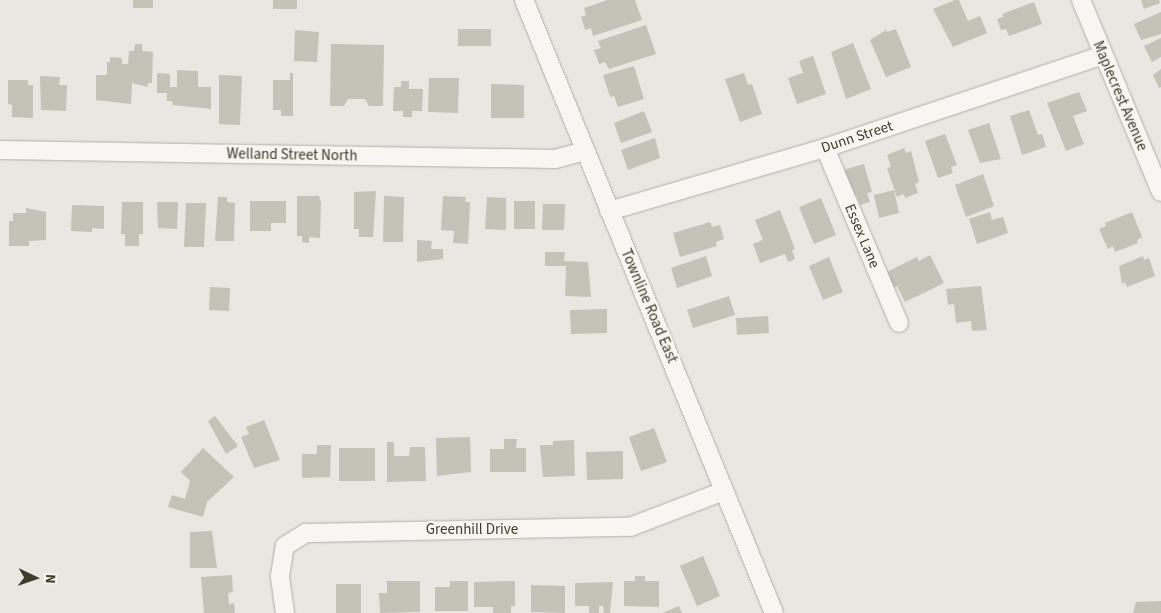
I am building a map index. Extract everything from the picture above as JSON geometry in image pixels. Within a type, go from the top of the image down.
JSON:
[{"type":"street","name":"Townline Road East","points":[[524,0],[774,613]]},
{"type":"street","name":"Maplecrest Avenue","points":[[1080,0],[1161,192]]},
{"type":"street","name":"Dunn Street","points":[[609,211],[825,148],[1103,55]]},
{"type":"street","name":"Essex Lane","points":[[825,148],[899,323]]},
{"type":"street","name":"Welland Street North","points":[[0,150],[555,159],[584,151]]},
{"type":"street","name":"Greenhill Drive","points":[[285,613],[280,576],[285,546],[306,533],[630,527],[724,491]]},
{"type":"building","points":[[133,0],[153,0],[153,8],[133,8]]},
{"type":"building","points":[[273,0],[297,0],[297,9],[273,9]]},
{"type":"building","points":[[607,0],[635,0],[642,20],[593,36],[591,28],[585,30],[581,17],[586,15],[584,8]]},
{"type":"building","points":[[959,0],[968,21],[980,16],[987,33],[953,47],[933,9]]},
{"type":"building","points":[[1141,0],[1159,0],[1160,3],[1144,9]]},
{"type":"building","points":[[1034,2],[1042,24],[1009,36],[1006,29],[1001,30],[997,19],[1003,17],[1002,14]]},
{"type":"building","points":[[1161,12],[1161,34],[1141,40],[1134,24]]},
{"type":"building","points":[[646,25],[656,54],[609,69],[605,62],[599,64],[594,50],[601,48],[598,41]]},
{"type":"building","points":[[458,29],[491,29],[491,46],[458,46]]},
{"type":"building","points":[[896,29],[911,67],[886,77],[870,40],[886,30],[887,32]]},
{"type":"building","points":[[295,30],[319,32],[317,62],[294,61]]},
{"type":"building","points":[[1161,38],[1161,57],[1152,62],[1144,46]]},
{"type":"building","points":[[853,43],[871,89],[846,99],[831,52]]},
{"type":"building","points":[[135,44],[142,44],[142,51],[153,52],[152,83],[148,83],[148,87],[132,83],[131,104],[96,100],[96,75],[107,75],[107,62],[110,62],[110,57],[122,58],[122,64],[128,64],[129,51],[134,51]]},
{"type":"building","points":[[331,44],[384,45],[383,106],[369,106],[365,99],[348,99],[344,106],[330,106]]},
{"type":"building","points":[[813,56],[826,94],[797,104],[788,78],[803,73],[799,61]]},
{"type":"building","points":[[634,66],[644,99],[618,107],[614,96],[610,97],[603,75]]},
{"type":"building","points":[[1161,69],[1161,87],[1159,88],[1153,75]]},
{"type":"building","points":[[177,70],[198,71],[198,87],[211,87],[211,109],[173,105],[172,101],[167,101],[167,93],[157,93],[157,73],[170,74],[170,87],[177,87]]},
{"type":"building","points":[[290,73],[293,73],[293,116],[281,116],[281,110],[273,110],[273,80],[290,80]]},
{"type":"building","points":[[744,73],[748,85],[752,84],[762,114],[740,122],[725,79]]},
{"type":"building","points":[[219,75],[242,76],[240,125],[219,124]]},
{"type":"building","points":[[40,76],[60,77],[59,85],[67,85],[66,111],[41,110]]},
{"type":"building","points":[[429,78],[459,78],[458,113],[428,112]]},
{"type":"building","points":[[8,80],[28,80],[28,85],[33,85],[33,118],[12,117],[12,105],[8,104]]},
{"type":"building","points":[[401,81],[409,81],[409,89],[423,89],[422,111],[412,111],[412,117],[403,117],[403,111],[393,111],[394,87],[401,87]]},
{"type":"building","points":[[491,84],[524,85],[524,118],[491,118]]},
{"type":"building","points":[[1079,92],[1087,111],[1073,116],[1084,144],[1066,151],[1047,103]]},
{"type":"building","points":[[1029,110],[1038,135],[1042,134],[1046,147],[1022,155],[1010,116]]},
{"type":"building","points":[[644,111],[652,132],[621,143],[614,123]]},
{"type":"building","points":[[989,123],[1001,159],[980,163],[968,130]]},
{"type":"building","points":[[945,134],[957,165],[951,167],[953,173],[938,178],[925,141]]},
{"type":"building","points":[[655,138],[660,158],[628,170],[621,150]]},
{"type":"building","points":[[904,148],[906,153],[911,151],[919,182],[915,184],[918,193],[905,198],[904,194],[897,197],[887,168],[891,167],[887,155]]},
{"type":"building","points":[[864,164],[872,192],[867,193],[870,202],[860,205],[857,196],[851,198],[843,170]]},
{"type":"building","points":[[983,174],[994,206],[966,217],[955,185]]},
{"type":"building","points":[[894,190],[899,213],[879,218],[874,195]]},
{"type":"building","points":[[376,191],[373,237],[359,237],[359,229],[354,229],[354,192]]},
{"type":"building","points":[[297,196],[319,196],[321,202],[320,238],[309,237],[309,243],[302,242],[302,236],[297,236]]},
{"type":"building","points":[[384,196],[404,197],[403,242],[383,242]]},
{"type":"building","points":[[443,196],[466,197],[465,202],[470,202],[468,244],[453,243],[454,231],[441,230]]},
{"type":"building","points":[[218,197],[227,197],[227,202],[235,203],[234,241],[215,241]]},
{"type":"building","points":[[487,197],[506,198],[506,230],[485,229]]},
{"type":"building","points":[[821,198],[836,235],[814,244],[799,207]]},
{"type":"building","points":[[250,201],[286,201],[286,223],[271,223],[271,231],[250,231]]},
{"type":"building","points":[[514,201],[535,201],[535,229],[514,229]]},
{"type":"building","points":[[122,202],[143,202],[143,234],[139,234],[139,246],[125,246],[125,234],[121,234]]},
{"type":"building","points":[[157,202],[178,202],[177,229],[158,228]]},
{"type":"building","points":[[186,203],[206,203],[204,247],[184,247]]},
{"type":"building","points":[[543,204],[565,204],[564,230],[542,230]]},
{"type":"building","points":[[72,205],[104,206],[104,229],[92,228],[92,232],[71,231]]},
{"type":"building","points":[[26,208],[46,212],[46,240],[29,241],[29,246],[9,246],[9,221],[13,221],[13,213],[26,213]]},
{"type":"building","points":[[780,210],[795,249],[792,250],[795,259],[788,262],[785,254],[760,263],[753,244],[763,240],[755,220]]},
{"type":"building","points":[[990,212],[992,220],[1003,217],[1008,233],[977,244],[969,219]]},
{"type":"building","points":[[1132,212],[1142,237],[1137,240],[1138,243],[1115,252],[1113,246],[1108,249],[1099,229],[1106,226],[1105,223]]},
{"type":"building","points":[[710,222],[712,227],[720,225],[724,239],[716,242],[717,246],[680,257],[673,233]]},
{"type":"building","points":[[417,240],[432,241],[431,249],[443,249],[443,259],[417,262]]},
{"type":"building","points":[[545,252],[565,252],[564,261],[588,262],[591,297],[565,296],[566,266],[545,266]]},
{"type":"building","points":[[930,255],[944,283],[905,302],[897,286],[891,289],[883,274],[917,257],[919,261]]},
{"type":"building","points":[[706,256],[712,276],[677,288],[671,268]]},
{"type":"building","points":[[1143,256],[1144,260],[1149,258],[1155,276],[1127,287],[1125,282],[1122,284],[1119,266]]},
{"type":"building","points":[[829,257],[843,292],[823,300],[809,266]]},
{"type":"building","points":[[981,286],[987,330],[972,331],[971,321],[956,323],[954,304],[948,305],[946,289]]},
{"type":"building","points":[[210,287],[230,288],[229,311],[209,310]]},
{"type":"building","points":[[729,296],[735,315],[693,328],[687,310]]},
{"type":"building","points":[[607,309],[607,333],[571,334],[570,310]]},
{"type":"building","points":[[768,316],[769,333],[737,335],[736,318]]},
{"type":"building","points":[[215,416],[238,446],[226,454],[208,421]]},
{"type":"building","points":[[264,420],[280,460],[254,468],[241,437],[249,434],[246,427]]},
{"type":"building","points":[[654,428],[667,462],[641,471],[629,437]]},
{"type":"building","points":[[470,437],[471,472],[437,476],[436,438]]},
{"type":"building","points":[[504,439],[517,439],[516,448],[526,448],[526,472],[490,472],[490,449],[504,449]]},
{"type":"building","points":[[574,440],[575,476],[543,477],[540,445],[553,445],[553,441]]},
{"type":"building","points":[[387,442],[394,442],[394,456],[409,456],[410,447],[425,447],[426,481],[387,482]]},
{"type":"building","points":[[317,445],[331,445],[330,477],[302,478],[302,454],[317,454]]},
{"type":"building","points":[[203,448],[234,477],[207,502],[203,517],[168,507],[172,495],[185,499],[190,481],[181,472]]},
{"type":"building","points":[[339,448],[375,448],[375,481],[339,481]]},
{"type":"building","points":[[623,451],[623,479],[587,480],[586,452]]},
{"type":"building","points":[[212,531],[217,568],[190,568],[190,532]]},
{"type":"building","points":[[703,556],[720,596],[697,606],[680,566]]},
{"type":"building","points":[[232,575],[233,592],[228,593],[229,604],[234,603],[235,613],[204,613],[201,577]]},
{"type":"building","points":[[635,576],[645,576],[645,581],[659,581],[659,607],[624,606],[624,581],[635,581]]},
{"type":"building","points":[[387,581],[420,581],[420,612],[380,613],[379,593],[387,593]]},
{"type":"building","points":[[450,581],[468,581],[468,611],[435,611],[435,587],[450,587]]},
{"type":"building","points":[[515,581],[515,606],[511,606],[511,613],[493,613],[493,607],[474,607],[474,582]]},
{"type":"building","points":[[613,582],[610,613],[604,613],[603,606],[599,606],[599,613],[589,613],[589,606],[575,606],[575,583]]},
{"type":"building","points":[[336,584],[361,584],[361,613],[336,613]]},
{"type":"building","points":[[531,585],[565,586],[565,613],[531,612]]},
{"type":"building","points":[[1161,601],[1161,613],[1133,613],[1136,602]]},
{"type":"building","points":[[679,606],[682,613],[662,613]]}]
